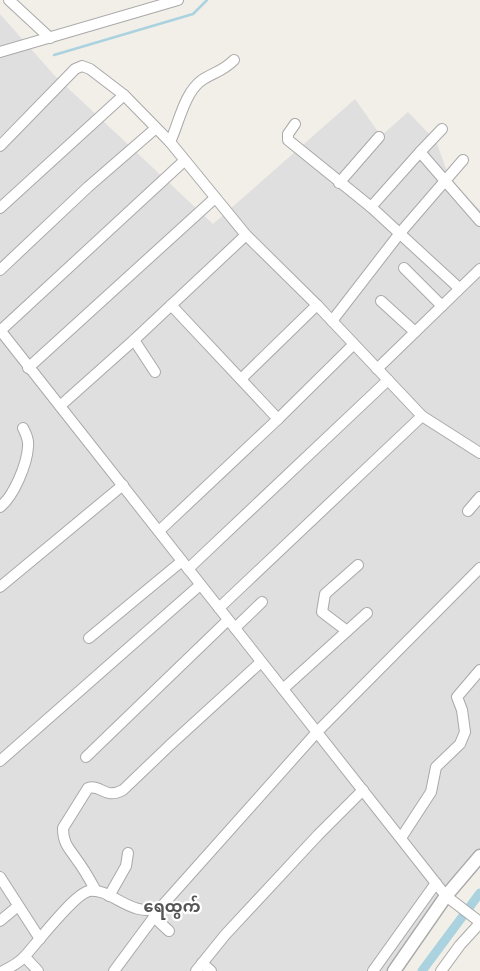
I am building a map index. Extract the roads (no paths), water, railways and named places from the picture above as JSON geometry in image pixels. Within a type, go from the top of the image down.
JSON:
[{"type":"street","points":[[9,0],[50,38]]},
{"type":"street","points":[[0,52],[178,0]]},
{"type":"street","points":[[170,142],[183,108],[200,81],[226,68],[234,60]]},
{"type":"street","points":[[0,146],[75,69],[82,66],[90,69],[124,96],[170,142],[246,235],[317,305],[422,416],[480,453]]},
{"type":"street","points":[[0,208],[124,96]]},
{"type":"street","points":[[296,124],[288,134],[288,140],[371,207],[460,288]]},
{"type":"street","points":[[0,270],[88,187],[156,128]]},
{"type":"street","points":[[371,207],[442,129]]},
{"type":"street","points":[[340,183],[379,137]]},
{"type":"street","points":[[420,152],[480,221]]},
{"type":"street","points":[[332,321],[400,233],[463,160]]},
{"type":"street","points":[[184,161],[0,330],[28,368],[436,883],[449,899],[479,921],[440,971]]},
{"type":"street","points":[[28,368],[215,198]]},
{"type":"street","points":[[60,406],[246,235]]},
{"type":"street","points":[[404,268],[442,306]]},
{"type":"street","points":[[377,369],[480,269]]},
{"type":"street","points":[[382,301],[415,332]]},
{"type":"street","points":[[171,305],[278,419]]},
{"type":"street","points":[[241,379],[317,305]]},
{"type":"street","points":[[134,340],[155,372]]},
{"type":"street","points":[[159,531],[278,419],[353,345]]},
{"type":"street","points":[[89,638],[185,565],[388,380]]},
{"type":"street","points":[[219,608],[422,416]]},
{"type":"street","points":[[0,507],[9,499],[18,483],[28,447],[27,436],[23,428]]},
{"type":"street","points":[[0,587],[122,485]]},
{"type":"street","points":[[468,511],[480,497]]},
{"type":"street","points":[[347,631],[322,612],[325,594],[358,565]]},
{"type":"street","points":[[114,971],[154,914],[317,732],[480,568]]},
{"type":"street","points":[[0,761],[200,585]]},
{"type":"street","points":[[86,757],[232,624],[262,602]]},
{"type":"street","points":[[283,689],[367,613]]},
{"type":"street","points":[[169,931],[154,914],[94,888],[77,859],[69,850],[62,828],[88,788],[96,788],[109,794],[116,794],[123,790],[262,662]]},
{"type":"street","points":[[401,838],[431,792],[436,767],[460,744],[465,732],[462,710],[457,697],[480,670]]},
{"type":"street","points":[[212,971],[199,967],[225,935],[363,790]]},
{"type":"street","points":[[109,896],[126,866],[128,853]]},
{"type":"street","points":[[394,971],[480,856]]},
{"type":"street","points":[[93,868],[94,888]]},
{"type":"street","points":[[0,879],[40,939]]},
{"type":"street","points":[[373,971],[436,883]]},
{"type":"street","points":[[3,971],[25,957],[79,896],[94,888]]},
{"type":"street","points":[[0,921],[18,906]]},
{"type":"street","points":[[25,957],[38,971]]},
{"type":"waterway","points":[[54,55],[193,14],[207,0]]},
{"type":"waterway","points":[[422,971],[480,893]]},
{"type":"district","name":"ရေထွက်","points":[[172,906]]}]
